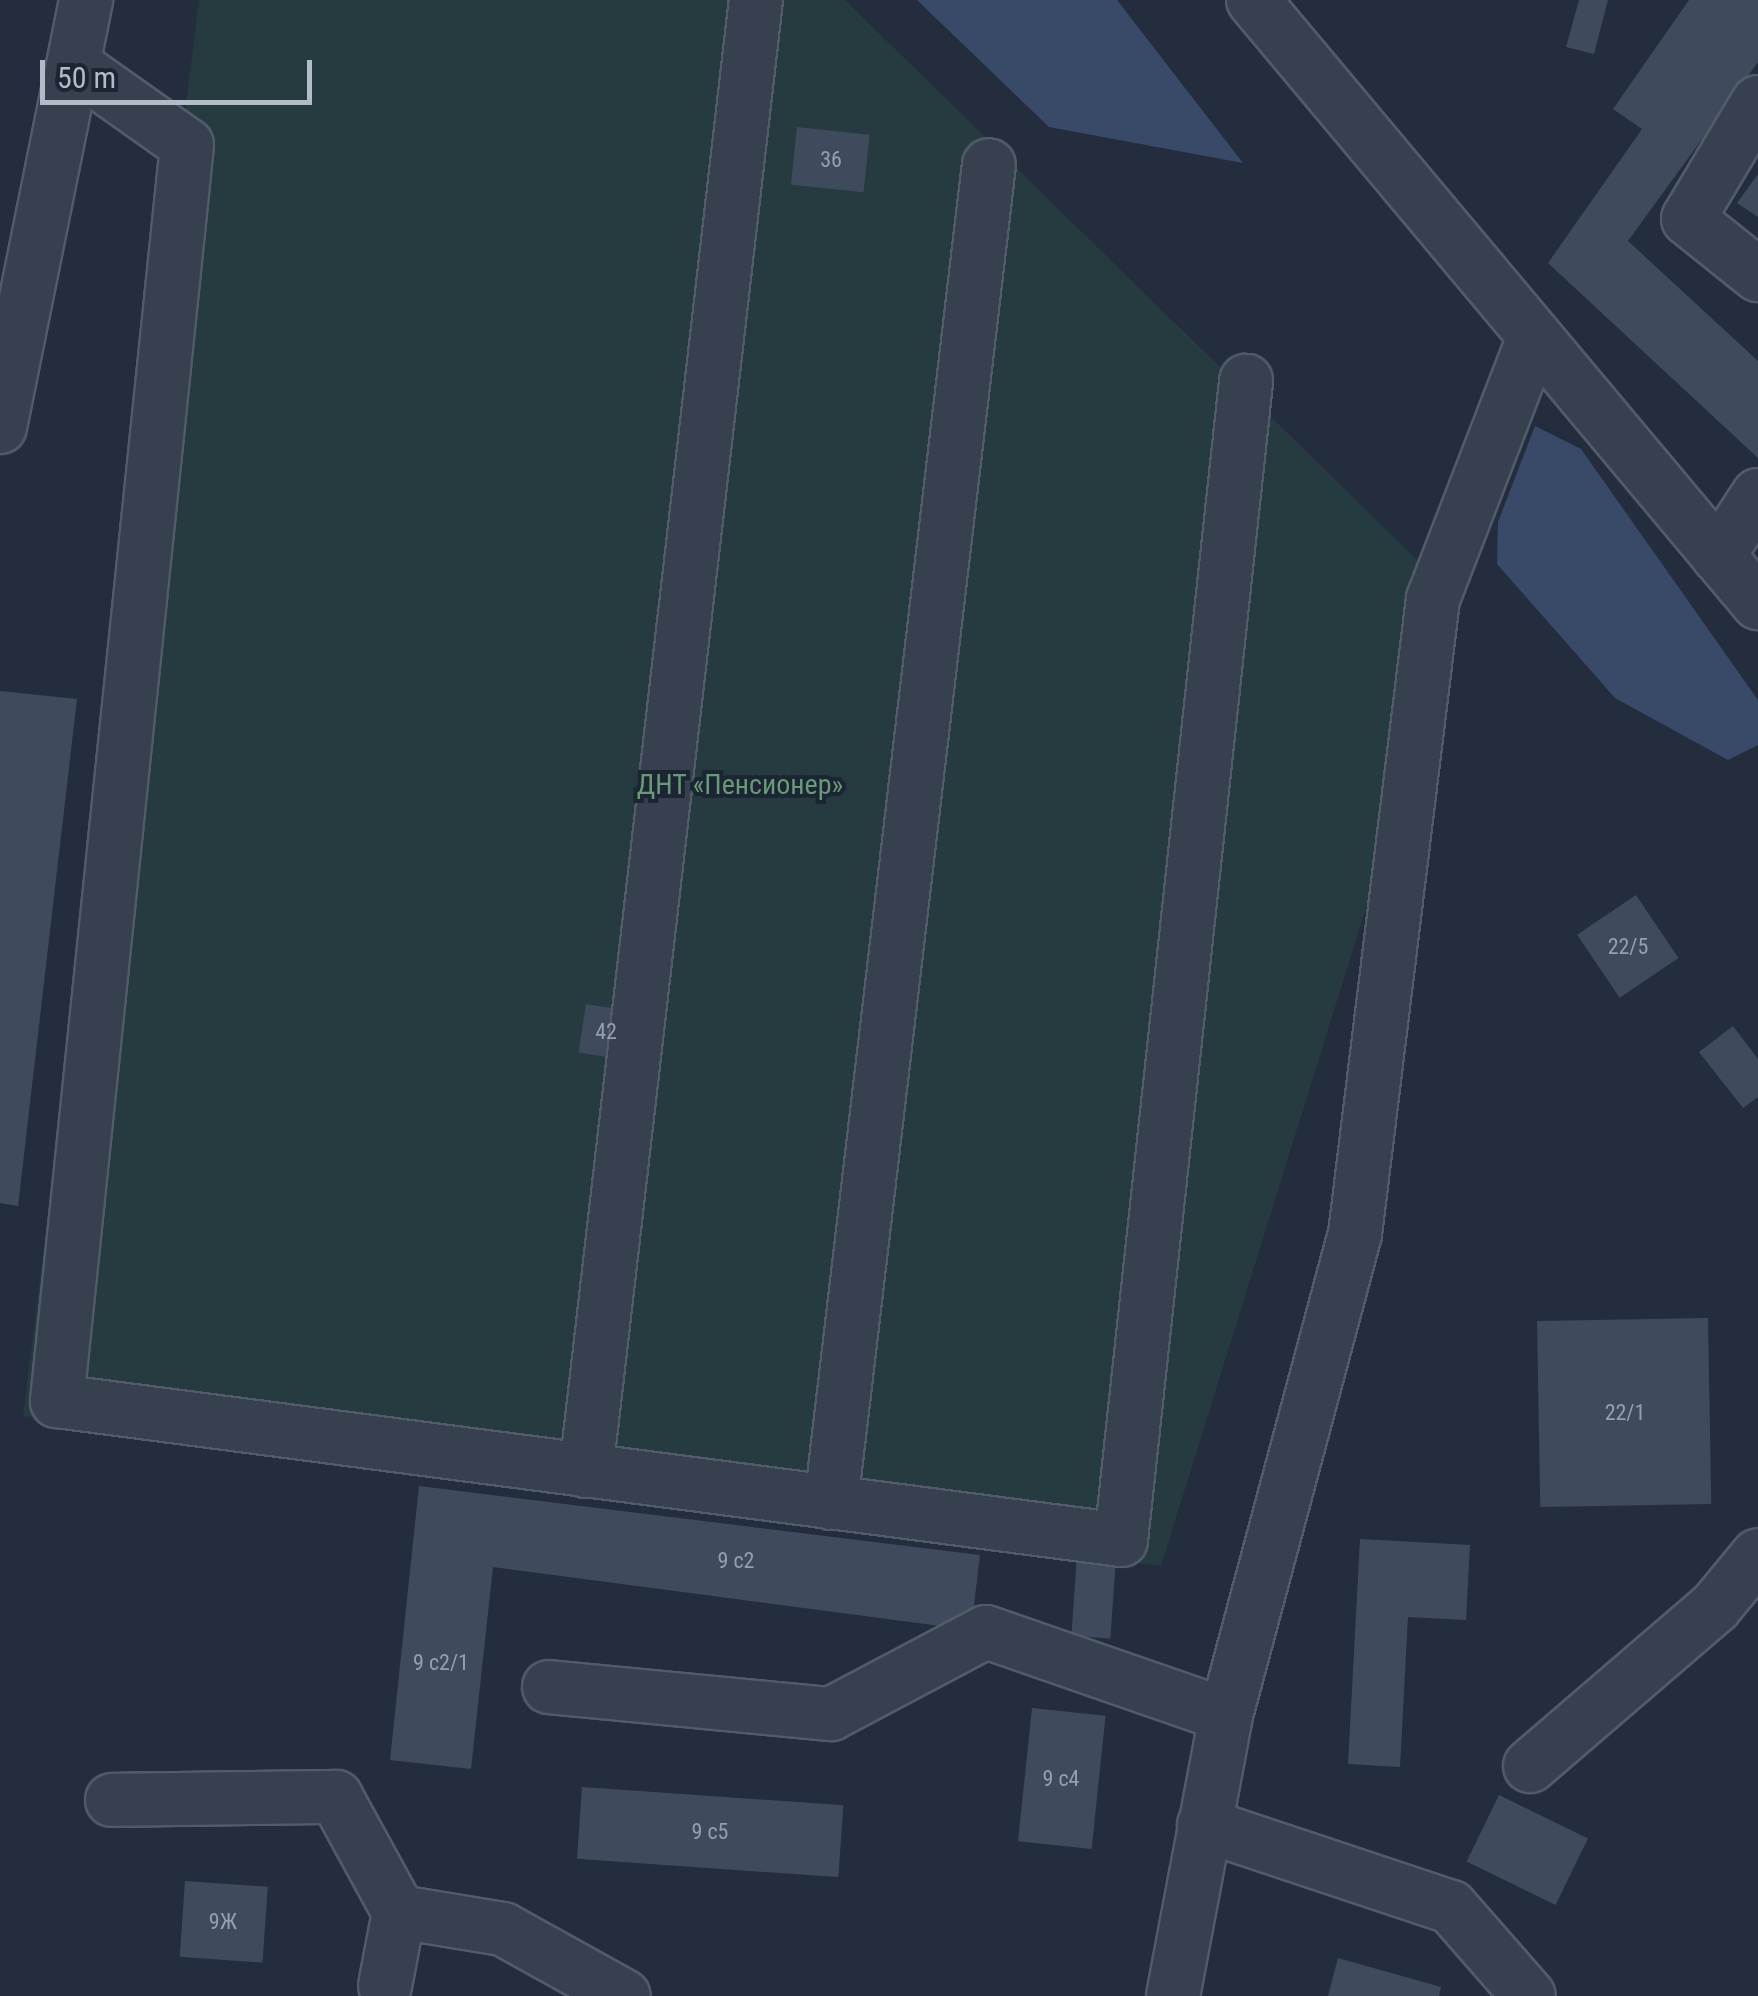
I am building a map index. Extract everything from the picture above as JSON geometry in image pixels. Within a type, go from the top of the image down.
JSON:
[{"type":"lane","points":[[0,427],[86,0]]},
{"type":"lane","points":[[586,1472],[756,0]]},
{"type":"lane","points":[[1252,0],[1758,603]]},
{"type":"lane","points":[[74,66],[187,145],[57,1401],[1121,1540],[1246,381]]},
{"type":"lane","points":[[1758,102],[1688,219],[1758,275]]},
{"type":"lane","points":[[831,1503],[989,165]]},
{"type":"lane","points":[[1173,1996],[1226,1715],[1354,1234],[1434,599],[1534,337]]},
{"type":"lane","points":[[1718,556],[1758,495]]},
{"type":"lane","points":[[1530,1766],[1715,1607],[1758,1555]]},
{"type":"lane","points":[[549,1688],[830,1714],[986,1632],[1226,1715]]},
{"type":"lane","points":[[112,1800],[336,1797],[399,1912],[384,1986]]},
{"type":"lane","points":[[1204,1825],[1451,1907],[1528,1996]]},
{"type":"lane","points":[[399,1912],[502,1929],[624,1996]]},
{"type":"green space","name":"ДНТ «Пенсионер»","points":[[199,0],[845,0],[1461,603],[1161,1566],[23,1416]]},
{"type":"water","points":[[917,0],[1117,0],[1243,163],[1049,127]]},
{"type":"water","points":[[1535,426],[1581,449],[1758,700],[1758,745],[1728,760],[1615,698],[1497,564],[1498,522]]},
{"type":"building","points":[[1579,0],[1608,0],[1594,54],[1566,47]]},
{"type":"building","points":[[1689,0],[1758,0],[1758,62],[1628,241],[1758,361],[1758,458],[1548,263],[1642,129],[1613,109]]},
{"type":"building","points":[[797,127],[870,135],[864,192],[791,185]]},
{"type":"building","points":[[1758,174],[1758,217],[1737,203]]},
{"type":"building","points":[[0,691],[77,699],[18,1206],[0,1203]]},
{"type":"building","points":[[1636,895],[1678,958],[1620,998],[1577,935]]},
{"type":"building","points":[[586,1004],[632,1011],[625,1060],[578,1052]]},
{"type":"building","points":[[1733,1026],[1758,1059],[1758,1097],[1743,1108],[1699,1052]]},
{"type":"building","points":[[1708,1318],[1711,1504],[1540,1507],[1537,1321]]},
{"type":"building","points":[[419,1486],[980,1555],[971,1630],[493,1567],[471,1769],[390,1760]]},
{"type":"building","points":[[1360,1539],[1470,1545],[1466,1620],[1408,1617],[1400,1767],[1348,1764]]},
{"type":"building","points":[[1077,1556],[1116,1559],[1110,1639],[1071,1636]]},
{"type":"building","points":[[1032,1708],[1106,1716],[1092,1849],[1018,1841]]},
{"type":"building","points":[[582,1787],[843,1805],[838,1877],[577,1859]]},
{"type":"building","points":[[1499,1795],[1588,1838],[1556,1905],[1467,1862]]},
{"type":"building","points":[[185,1881],[268,1887],[262,1963],[180,1957]]},
{"type":"building","points":[[1338,1958],[1441,1987],[1439,1996],[1328,1996]]}]
